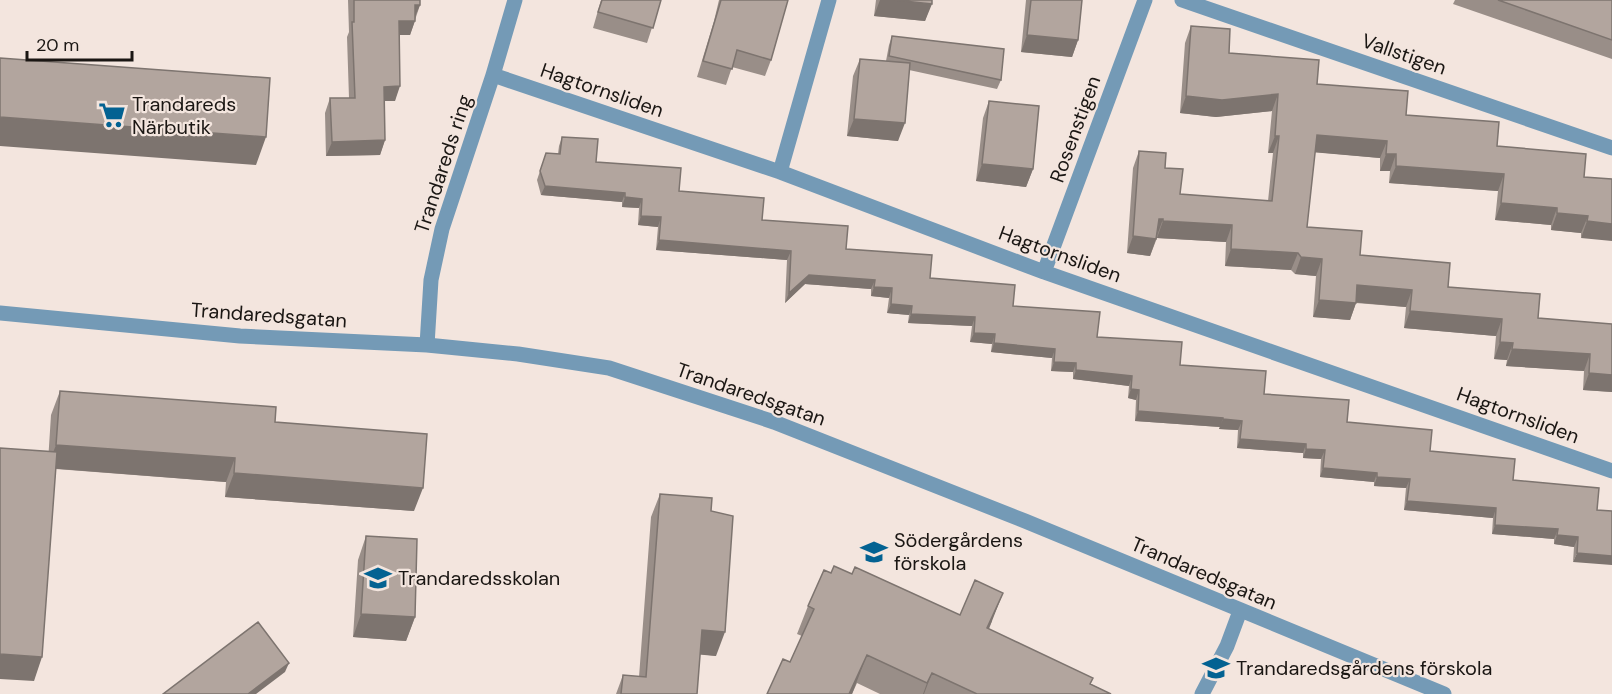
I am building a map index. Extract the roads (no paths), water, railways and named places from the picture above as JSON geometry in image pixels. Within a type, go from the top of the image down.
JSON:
[{"type":"street","name":"Trandareds ring","points":[[427,345],[431,279],[441,230],[493,75],[515,0]]},
{"type":"street","points":[[780,172],[829,0]]},
{"type":"street","name":"Rosenstigen","points":[[1044,272],[1145,0]]},
{"type":"street","name":"Vallstigen","points":[[1182,0],[1612,148]]},
{"type":"street","name":"Hagtornsliden","points":[[493,75],[780,172],[1044,272],[1612,471]]},
{"type":"street","name":"Trandaredsgatan","points":[[0,314],[240,336],[427,345],[518,354],[609,368],[774,422],[1003,512],[1444,694]]},
{"type":"street","points":[[1202,694],[1227,646],[1240,611]]},
{"type":"place","name":"Trandareds Närbutik","points":[[112,115]]},
{"type":"place","name":"Södergårdens förskola","points":[[874,552]]},
{"type":"place","name":"Trandaredsskolan","points":[[378,578]]},
{"type":"place","name":"Trandaredsgårdens förskola","points":[[1216,668]]}]
